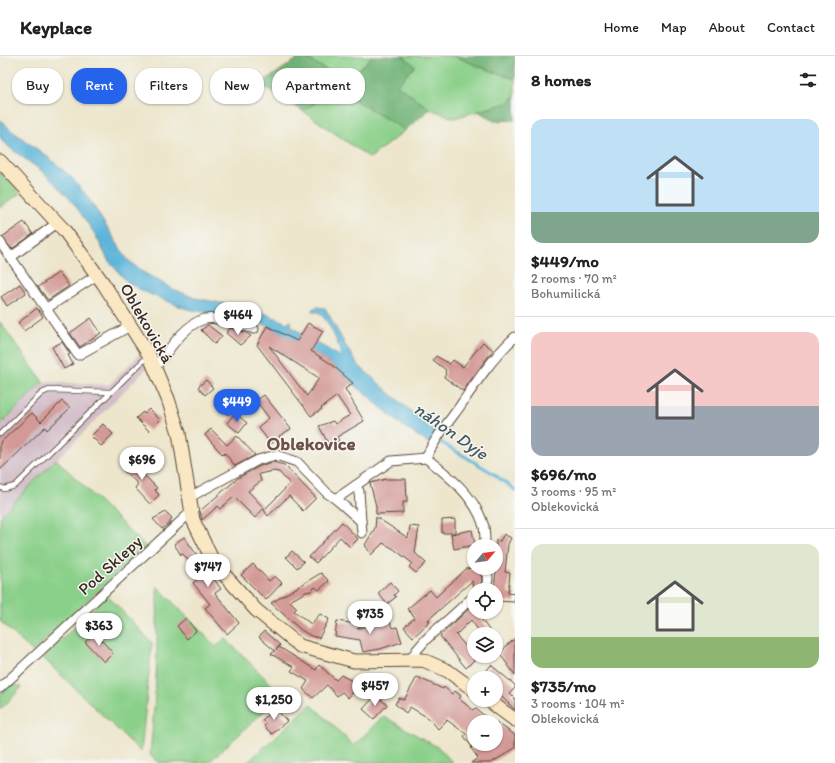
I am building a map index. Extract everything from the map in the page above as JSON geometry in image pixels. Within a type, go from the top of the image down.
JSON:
[{"type":"street","name":"Oblekovická","points":[[0,161],[57,223],[97,275],[149,355],[168,399],[179,433],[193,520],[214,564],[256,610],[300,646],[354,661],[423,660],[448,671],[467,685]]},
{"type":"street","points":[[11,257],[57,223]]},
{"type":"street","points":[[0,242],[78,354],[130,326]]},
{"type":"street","points":[[47,308],[97,275]]},
{"type":"street","points":[[154,369],[184,332],[194,323],[206,319],[232,322],[254,329]]},
{"type":"street","points":[[426,458],[439,434],[477,381],[494,359],[515,337]]},
{"type":"street","points":[[190,497],[258,460],[276,455],[297,462],[327,493],[361,521]]},
{"type":"street","points":[[336,499],[391,461],[426,458],[443,472],[466,495],[475,507],[484,527],[485,539]]},
{"type":"street","points":[[355,486],[359,491],[362,533]]},
{"type":"street","name":"Pod Sklepy","points":[[0,688],[192,510]]},
{"type":"street","points":[[410,660],[419,646],[436,628],[460,609],[467,601]]},
{"type":"street","points":[[497,707],[515,720]]},
{"type":"lane","points":[[0,487],[4,489],[15,486],[149,355]]},
{"type":"lane","points":[[0,434],[42,393],[49,390],[111,392]]},
{"type":"shaded area","points":[[143,351],[151,364],[0,517],[0,425],[43,382],[109,385]]},
{"type":"green space","points":[[302,56],[323,68],[284,68]]},
{"type":"green space","points":[[304,56],[373,56],[361,68],[323,68]]},
{"type":"green space","points":[[373,56],[403,56],[415,66],[397,85],[430,109],[405,130],[361,104],[365,104],[365,68],[360,68]]},
{"type":"green space","points":[[403,56],[454,56],[515,79],[515,97],[507,103],[454,118],[430,109],[397,85],[414,66]]},
{"type":"green space","points":[[454,56],[515,56],[515,79],[483,68]]},
{"type":"green space","points":[[272,76],[272,92],[264,87],[264,81]]},
{"type":"green space","points":[[515,97],[515,120],[494,121],[478,111],[507,103]]},
{"type":"green space","points":[[292,104],[314,104],[303,111]]},
{"type":"green space","points":[[313,104],[362,104],[405,130],[370,158],[303,111]]},
{"type":"green space","points":[[0,171],[20,193],[0,208]]},
{"type":"green space","points":[[0,322],[43,382],[0,425]]},
{"type":"green space","points":[[56,459],[145,546],[33,652],[0,621],[0,517]]},
{"type":"green space","points":[[157,586],[216,647],[225,638],[282,695],[208,763],[159,763],[150,755],[156,670]]},
{"type":"green space","points":[[107,595],[152,643],[141,752],[43,658]]},
{"type":"green space","points":[[12,684],[22,687],[0,710],[0,695]]},
{"type":"green space","points":[[311,704],[354,746],[383,716],[439,748],[453,763],[247,763]]},
{"type":"water","points":[[0,119],[12,131],[48,157],[71,177],[87,196],[127,259],[141,271],[173,289],[195,298],[257,310],[287,323],[289,321],[291,322],[291,326],[303,335],[299,343],[260,322],[187,309],[145,292],[127,282],[108,260],[95,234],[75,205],[42,171],[10,148],[2,140],[0,137]]},
{"type":"water","points":[[318,307],[325,308],[345,345],[359,366],[437,434],[430,444],[401,425],[330,363],[307,349],[312,340],[341,357],[336,339],[330,327],[319,312],[313,312],[312,309]]},
{"type":"building","points":[[24,222],[33,234],[12,249],[2,237]]},
{"type":"building","points":[[59,272],[69,286],[48,300],[38,287]]},
{"type":"building","points":[[20,284],[26,293],[7,306],[1,297]]},
{"type":"building","points":[[37,308],[43,317],[24,331],[18,323]]},
{"type":"building","points":[[91,318],[101,333],[80,347],[70,333]]},
{"type":"building","points":[[308,323],[323,331],[311,351],[330,363],[353,383],[345,389],[364,421],[337,437],[339,441],[330,447],[319,426],[333,421],[335,424],[350,415],[337,396],[311,416],[257,345],[267,326],[297,341]],"holes":[[[269,346],[319,378],[307,396]]]},
{"type":"building","points":[[208,325],[222,336],[215,344],[201,330]]},
{"type":"building","points":[[230,328],[251,336],[240,345],[226,333]]},
{"type":"building","points":[[62,342],[70,354],[68,355],[73,364],[64,369],[52,347]]},
{"type":"building","points":[[483,342],[493,350],[463,391],[444,377],[446,370],[433,360],[436,356],[450,364],[453,360],[463,367]]},
{"type":"building","points":[[206,380],[213,388],[205,395],[198,387]]},
{"type":"building","points":[[264,395],[291,429],[279,436],[280,437],[271,444],[258,427],[269,418],[256,401]]},
{"type":"building","points":[[62,401],[70,408],[47,430],[45,427],[0,470],[0,443],[32,413],[41,422]]},
{"type":"building","points":[[229,402],[235,408],[228,415],[222,410]]},
{"type":"building","points":[[149,409],[160,420],[149,431],[136,418],[143,412],[144,414]]},
{"type":"building","points":[[235,413],[247,423],[239,433],[227,423]]},
{"type":"building","points":[[103,424],[113,434],[101,446],[91,436]]},
{"type":"building","points":[[211,429],[227,445],[237,436],[255,455],[235,466],[225,453],[223,455],[205,435]]},
{"type":"building","points":[[136,458],[147,469],[142,473],[157,488],[155,490],[159,495],[150,504],[135,488],[138,484],[123,470]]},
{"type":"building","points":[[273,462],[284,465],[316,498],[303,511],[289,496],[268,516],[264,510],[290,484],[279,472],[273,471],[259,474],[261,481],[248,491],[264,508],[255,518],[234,497],[220,509],[218,506],[202,520],[200,511],[238,478],[260,466]]},
{"type":"building","points":[[386,479],[406,479],[407,502],[403,502],[403,513],[376,514],[376,506],[370,483]]},
{"type":"building","points":[[166,512],[172,518],[169,524],[162,529],[153,519]]},
{"type":"building","points":[[376,517],[408,538],[410,526],[419,527],[415,553],[426,563],[416,573],[409,567],[412,563],[394,549],[383,543],[371,555],[365,545],[375,528]]},
{"type":"building","points":[[455,519],[455,533],[442,533],[442,520]]},
{"type":"building","points":[[342,522],[358,539],[350,547],[340,537],[316,563],[309,557]]},
{"type":"building","points":[[472,530],[474,539],[467,539],[467,547],[454,549],[451,534]]},
{"type":"building","points":[[504,534],[511,538],[508,544],[505,572],[510,573],[508,593],[515,594],[515,602],[503,601],[503,583],[495,583],[496,575],[503,575],[503,539],[501,539]]},
{"type":"building","points":[[184,537],[221,589],[215,593],[239,623],[227,634],[205,608],[210,604],[193,583],[200,577],[183,554],[181,555],[174,544]]},
{"type":"building","points":[[292,551],[304,562],[297,568],[286,557]]},
{"type":"building","points":[[253,564],[269,581],[275,576],[282,583],[266,600],[241,575]]},
{"type":"building","points":[[466,569],[467,575],[481,575],[481,583],[472,583],[472,581],[467,583],[467,585],[428,620],[430,622],[413,637],[404,627],[415,617],[407,609],[430,590],[436,597]]},
{"type":"building","points":[[321,573],[329,581],[319,590],[315,587],[311,591],[306,592],[290,601],[297,608],[294,611],[311,624],[320,614],[329,619],[319,638],[311,636],[301,630],[271,603]]},
{"type":"building","points":[[390,582],[398,591],[394,595],[396,597],[387,604],[378,593]]},
{"type":"building","points":[[467,611],[467,619],[481,619],[487,627],[476,627],[471,620],[456,635],[467,648],[467,663],[471,663],[466,668],[440,636]]},
{"type":"building","points":[[186,618],[196,631],[187,639],[177,626]]},
{"type":"building","points":[[389,619],[392,628],[397,627],[402,642],[380,649],[363,652],[360,640],[335,636],[337,621],[362,625],[357,629]]},
{"type":"building","points":[[264,631],[280,645],[276,650],[279,647],[316,670],[319,665],[336,680],[341,675],[359,685],[348,698],[342,692],[337,696],[327,685],[313,698],[303,689],[308,681],[291,671],[294,667],[271,654],[275,651],[259,637]]},
{"type":"building","points":[[95,633],[113,653],[104,662],[85,642]]},
{"type":"building","points":[[515,639],[515,675],[503,658],[503,650]]},
{"type":"building","points":[[491,665],[498,671],[486,671]]},
{"type":"building","points":[[503,675],[515,685],[515,688],[510,693],[515,698],[515,710],[503,698]]},
{"type":"building","points":[[417,677],[443,689],[444,687],[452,694],[455,691],[461,696],[459,699],[467,705],[467,707],[473,710],[475,708],[484,715],[467,715],[467,740],[464,736],[466,734],[447,720],[438,729],[430,719],[410,707],[406,713],[395,704],[399,698],[404,700]]},
{"type":"building","points":[[376,695],[387,705],[374,719],[363,709]]},
{"type":"building","points":[[274,709],[287,721],[272,734],[264,726],[266,724],[262,720]]},
{"type":"building","points":[[503,727],[515,735],[515,748],[491,763],[471,763],[478,758],[473,751],[503,751]]},
{"type":"waterway","name":"náhon Dyje","points":[[437,440],[491,472],[515,490]]},
{"type":"district","name":"Oblekovice","points":[[311,443]]}]
